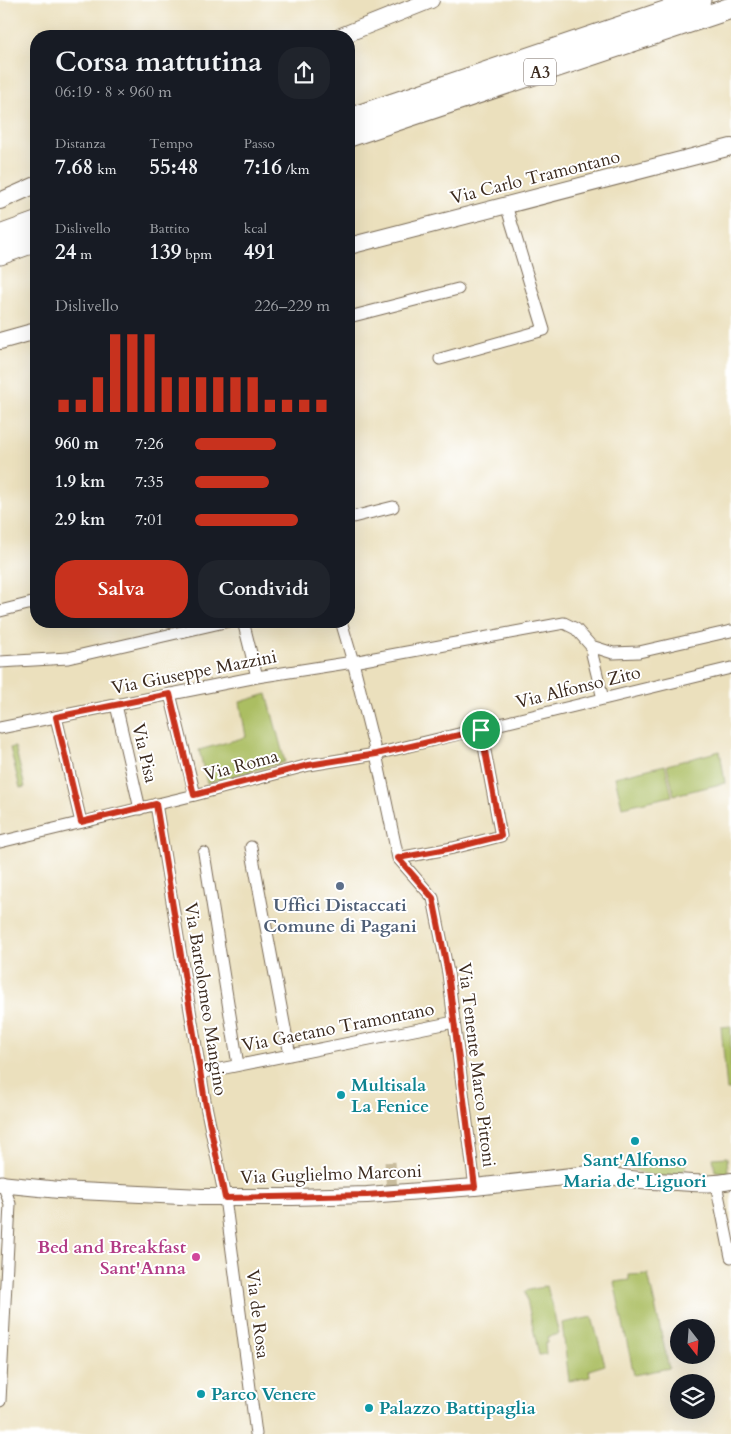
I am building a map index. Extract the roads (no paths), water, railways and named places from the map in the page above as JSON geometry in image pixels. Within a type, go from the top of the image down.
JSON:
[{"type":"highway","name":"A3","points":[[355,116],[700,0]]},
{"type":"highway","name":"A3","points":[[355,134],[731,8]]},
{"type":"highway","points":[[0,236],[30,225]]},
{"type":"highway","points":[[0,254],[30,244]]},
{"type":"street","points":[[355,30],[431,0]]},
{"type":"street","name":"Via Carlo Tramontano","points":[[355,244],[731,147]]},
{"type":"street","points":[[0,200],[30,188]]},
{"type":"street","points":[[440,359],[544,330],[506,204]]},
{"type":"street","points":[[355,315],[458,289]]},
{"type":"street","points":[[0,341],[30,333]]},
{"type":"street","points":[[355,516],[393,507]]},
{"type":"street","points":[[0,612],[30,604]]},
{"type":"street","name":"Via Giuseppe Mazzini","points":[[0,728],[257,677],[353,662],[564,624],[576,629],[594,647]]},
{"type":"street","points":[[0,662],[68,658],[199,628]]},
{"type":"street","points":[[245,628],[257,677]]},
{"type":"street","points":[[343,628],[353,662]]},
{"type":"street","points":[[603,700],[592,654],[594,647],[612,654],[639,652],[731,631]]},
{"type":"street","name":"Via Tenente Marco Pittoni","points":[[353,662],[376,754],[398,858],[433,898],[448,970],[475,1187]]},
{"type":"street","name":"Via Alfonso Zito","points":[[376,754],[731,668]]},
{"type":"street","points":[[170,694],[194,795]]},
{"type":"street","name":"Via Pisa","points":[[116,705],[140,809]]},
{"type":"street","points":[[56,717],[81,822]]},
{"type":"street","points":[[398,858],[453,848],[501,836],[481,730]]},
{"type":"street","name":"Via Roma","points":[[0,842],[140,809],[309,765],[376,754]]},
{"type":"street","name":"Via Bartolomeo Mangino","points":[[156,804],[200,1073],[225,1198]]},
{"type":"street","points":[[250,847],[290,1055]]},
{"type":"street","points":[[204,853],[238,1065]]},
{"type":"street","name":"Via Gaetano Tramontano","points":[[200,1073],[454,1022]]},
{"type":"street","name":"Via Guglielmo Marconi","points":[[2,1182],[59,1190],[225,1198],[367,1195],[475,1187],[598,1173],[648,1181],[723,1183]]},
{"type":"street","points":[[0,1401],[10,1204],[2,1182]]},
{"type":"street","points":[[723,1183],[731,1257]]},
{"type":"street","name":"Via de Rosa","points":[[225,1198],[256,1434]]},
{"type":"tunnel","points":[[390,1162],[392,1193]]},
{"type":"place","name":"Uffici Distaccati Comune di Pagani","points":[[340,886]]},
{"type":"place","name":"Multisala La Fenice","points":[[341,1095]]},
{"type":"place","name":"Sant'Alfonso Maria de' Liguori","points":[[635,1141]]},
{"type":"place","name":"Bed and Breakfast Sant'Anna","points":[[196,1257]]},
{"type":"place","name":"Parco Venere","points":[[201,1394]]},
{"type":"place","name":"Palazzo Battipaglia","points":[[369,1408]]}]
